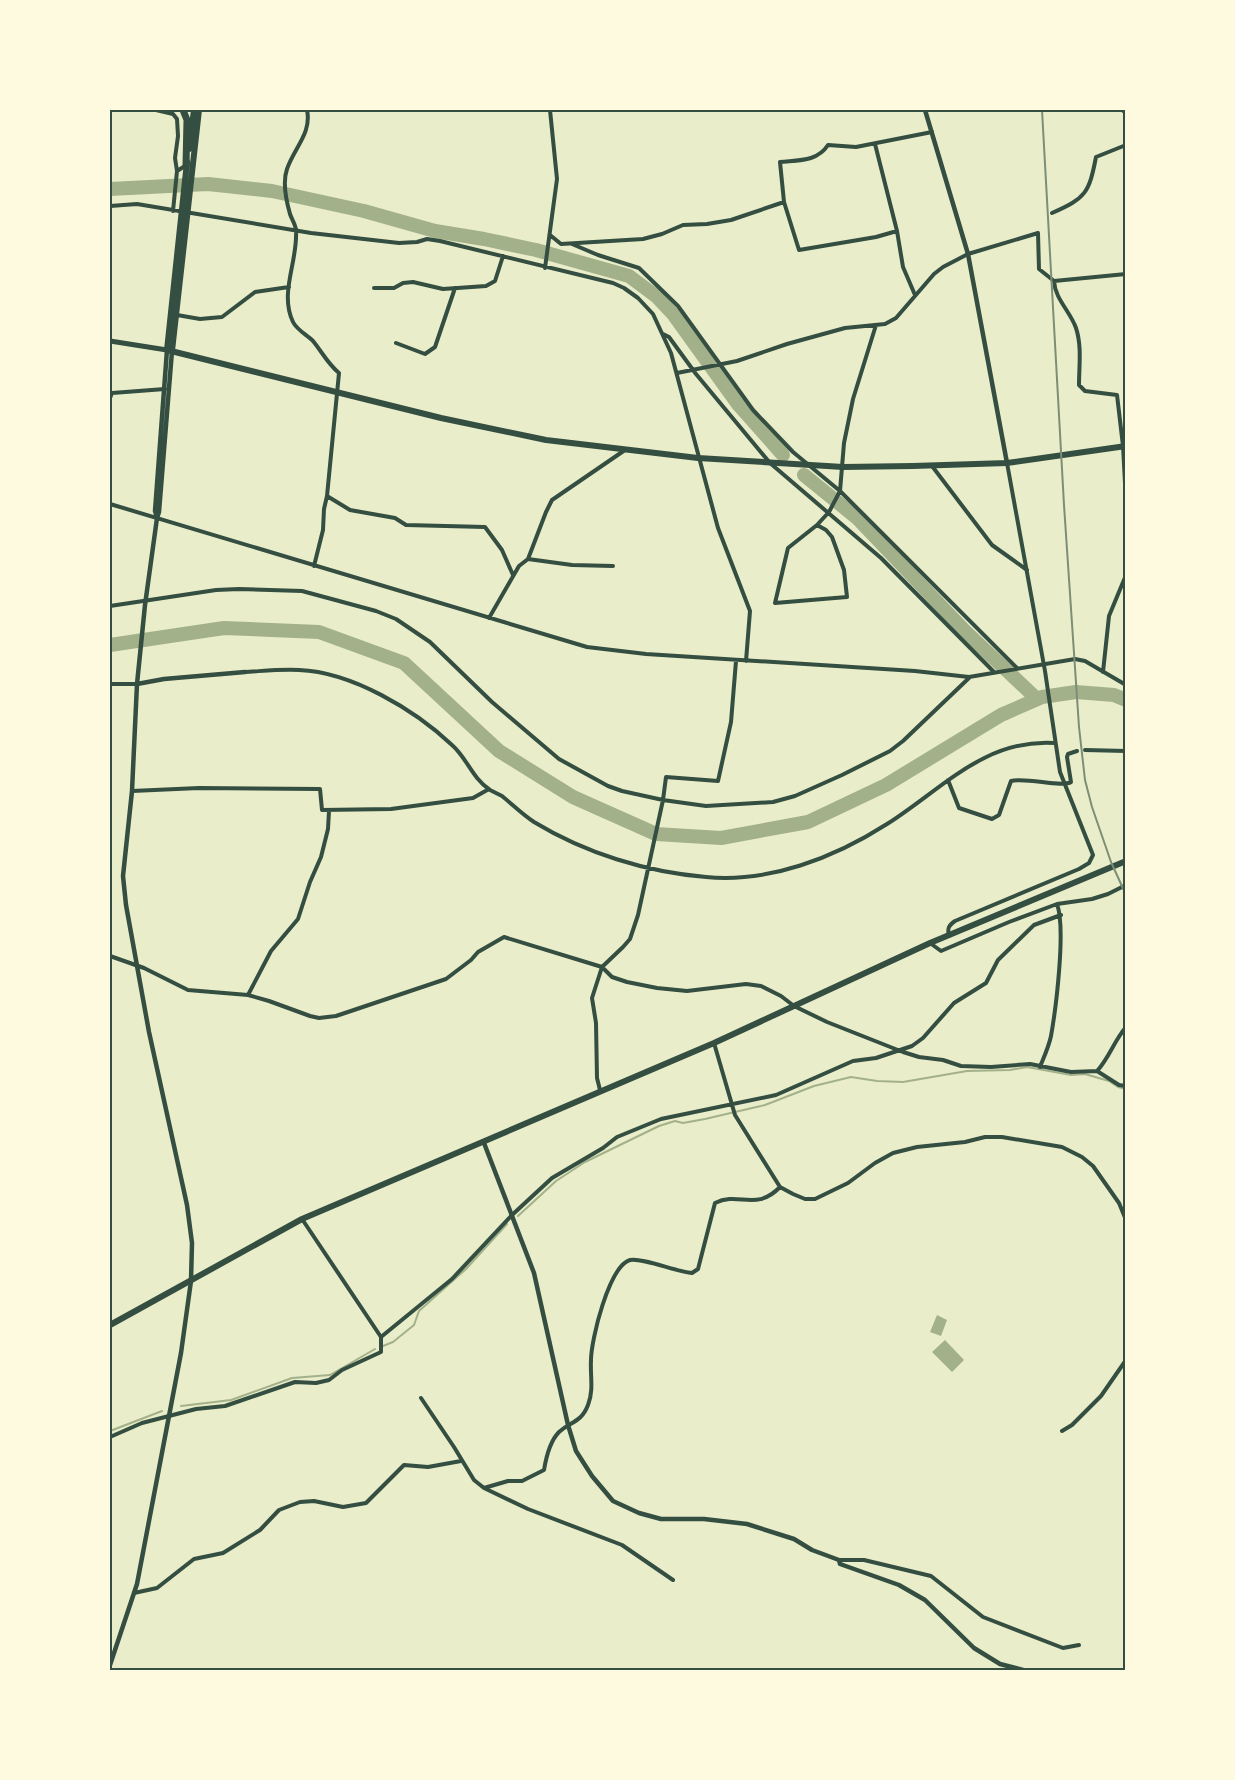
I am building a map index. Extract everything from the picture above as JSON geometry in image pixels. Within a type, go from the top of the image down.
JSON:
[{"type":"highway","points":[[183,110],[187,120],[189,170]]},
{"type":"main road","points":[[189,170],[194,110]]},
{"type":"main road","points":[[170,351],[186,191],[199,110]]},
{"type":"main road","points":[[170,351],[176,314],[184,212]]},
{"type":"main road","points":[[110,341],[170,351],[441,418],[546,440],[698,458],[843,467],[1007,463],[1124,446]]},
{"type":"main road","points":[[110,1325],[302,1220],[484,1143],[600,1090],[714,1043],[930,944],[1125,861]]},
{"type":"street","points":[[156,110],[172,114],[177,119],[178,136],[175,158],[177,171],[173,211]]},
{"type":"street","points":[[307,110],[303,140],[287,168],[284,183],[290,215],[297,230],[289,287],[289,308],[293,323],[312,341],[328,364],[339,373],[323,530],[314,566]]},
{"type":"street","points":[[545,268],[557,179],[550,110]]},
{"type":"street","points":[[925,110],[968,254],[1044,663],[1060,772],[1094,855],[1089,863],[1009,900],[955,921],[950,925],[949,936]]},
{"type":"street","points":[[1122,110],[1125,113]]},
{"type":"street","points":[[897,231],[876,237],[799,250],[784,202],[780,162],[813,158],[828,145],[856,147],[932,132]]},
{"type":"street","points":[[875,144],[897,231],[903,267],[915,295]]},
{"type":"street","points":[[1052,213],[1073,203],[1085,193],[1091,182],[1096,157],[1125,145]]},
{"type":"street","points":[[177,171],[189,170]]},
{"type":"street","points":[[550,235],[561,244],[643,239],[683,225],[731,220],[784,202]]},
{"type":"street","points":[[110,206],[137,204],[297,230],[399,243],[427,239],[599,280],[624,288],[638,298],[653,314],[677,373],[718,528],[750,611],[746,661]]},
{"type":"street","points":[[677,373],[758,356],[787,344],[845,328],[885,324],[896,318],[943,267],[968,254],[1038,233],[1039,270],[1054,281],[1125,274]]},
{"type":"street","points":[[572,244],[639,268],[678,306],[716,365],[753,410],[793,452],[840,491],[1017,668]]},
{"type":"street","points":[[374,288],[394,288],[413,282],[443,289],[486,286],[495,281],[503,256]]},
{"type":"street","points":[[1054,281],[1054,290],[1076,327],[1080,347],[1079,385],[1085,391],[1117,395],[1124,446],[1125,502]]},
{"type":"street","points":[[176,314],[200,318],[222,316],[255,292],[289,287]]},
{"type":"street","points":[[396,343],[425,354],[431,351],[435,347],[455,288]]},
{"type":"street","points":[[817,525],[832,537],[844,570],[847,597],[775,603],[788,548],[829,513],[840,491],[844,443],[853,399],[876,325]]},
{"type":"street","points":[[663,334],[669,337],[770,463],[881,558],[994,673]]},
{"type":"street","points":[[157,518],[155,511],[170,351]]},
{"type":"street","points":[[110,1665],[134,1593],[146,1540],[181,1353],[191,1281],[192,1243],[187,1204],[149,1032],[126,905],[123,876],[132,791],[137,684],[145,602],[159,512],[170,351]]},
{"type":"street","points":[[110,398],[112,393],[165,389]]},
{"type":"street","points":[[489,618],[519,566],[528,559],[552,500],[625,450]]},
{"type":"street","points":[[932,465],[992,544],[1027,570]]},
{"type":"street","points":[[327,496],[350,510],[395,518],[406,525],[484,526],[502,550],[513,576]]},
{"type":"street","points":[[110,504],[587,647],[736,661],[915,671],[969,677],[1075,659],[1084,661],[1125,685]]},
{"type":"street","points":[[528,559],[572,566],[613,566]]},
{"type":"street","points":[[1103,672],[1109,616],[1125,575]]},
{"type":"street","points":[[110,606],[216,590],[302,591],[376,612],[396,620],[430,642],[492,702],[559,759],[608,786],[636,795],[724,806],[773,802],[795,796],[843,776],[890,751],[903,741],[969,677]]},
{"type":"street","points":[[600,1090],[597,1078],[597,1039],[592,998],[602,968],[630,939],[638,915],[666,777],[718,781],[731,722],[736,661]]},
{"type":"street","points":[[110,684],[137,684],[164,679],[244,672],[301,670],[336,677],[385,696],[418,717],[461,753],[469,769],[489,789],[533,821],[562,837],[606,855],[648,867],[715,878],[760,876],[841,850],[887,824],[973,763],[998,751],[1022,744],[1055,743]]},
{"type":"street","points":[[1085,750],[1125,751]]},
{"type":"street","points":[[948,780],[959,808],[992,819],[999,815],[1011,781],[1033,780],[1064,785],[1071,782],[1068,754],[1077,751]]},
{"type":"street","points":[[132,791],[199,788],[320,789],[322,810],[329,811],[391,809],[473,798],[489,789]]},
{"type":"street","points":[[248,995],[271,951],[298,919],[321,857],[329,811]]},
{"type":"street","points":[[930,944],[941,951],[1057,904],[1092,899],[1125,885]]},
{"type":"street","points":[[1040,1067],[1052,1029],[1061,937],[1061,915],[1057,904]]},
{"type":"street","points":[[381,1336],[452,1279],[512,1215],[552,1178],[603,1148],[616,1137],[661,1119],[776,1095],[853,1061],[876,1058],[917,1042],[954,1004],[986,984],[998,960],[1034,925],[1061,915]]},
{"type":"street","points":[[110,956],[188,990],[248,995],[319,1018],[336,1016],[446,980],[478,952],[504,937],[602,968],[612,977],[657,988],[687,991],[753,984],[781,996],[794,1006],[898,1050],[961,1066],[991,1067],[1030,1064],[1071,1072],[1097,1071],[1119,1085],[1125,1086]]},
{"type":"street","points":[[1097,1071],[1105,1062],[1125,1027]]},
{"type":"street","points":[[714,1043],[735,1115],[780,1187],[805,1199],[815,1199],[848,1183],[893,1153],[985,1137],[1002,1137],[1062,1147],[1082,1157],[1093,1166],[1119,1203],[1125,1220]]},
{"type":"street","points":[[484,1143],[534,1273],[568,1425],[576,1451],[592,1476],[613,1501],[639,1513],[661,1519],[704,1519],[747,1524],[794,1539],[812,1550],[839,1560],[864,1560],[931,1576],[983,1617],[1063,1648],[1079,1645]]},
{"type":"street","points":[[484,1488],[508,1481],[522,1481],[544,1470],[546,1457],[557,1435],[568,1425],[578,1422],[588,1406],[592,1389],[591,1359],[601,1310],[608,1290],[624,1263],[639,1260],[692,1273],[698,1269],[715,1203],[725,1199],[754,1201],[772,1196],[780,1187]]},
{"type":"street","points":[[110,1437],[142,1423],[196,1408],[225,1406],[295,1382],[316,1383],[329,1380],[342,1370],[381,1352],[381,1336],[302,1220]]},
{"type":"street","points":[[1062,1431],[1072,1425],[1101,1396],[1125,1360]]},
{"type":"street","points":[[421,1398],[474,1480],[484,1488],[528,1509],[622,1545],[673,1580]]},
{"type":"street","points":[[134,1593],[157,1588],[194,1559],[223,1553],[260,1530],[279,1510],[300,1502],[314,1501],[342,1508],[366,1503],[404,1465],[428,1467],[461,1461]]},
{"type":"street","points":[[839,1560],[840,1563],[898,1586],[925,1600],[974,1648],[1000,1664],[1023,1671]]},
{"type":"shaded area","points":[[937,1315],[947,1320],[941,1336],[930,1332]]},
{"type":"shaded area","points":[[945,1340],[964,1360],[952,1372],[932,1352]]},
{"type":"waterway","points":[[110,189],[208,184],[272,191],[364,211],[435,231],[536,250],[629,276],[657,297],[673,314],[737,403],[783,455]]},
{"type":"waterway","points":[[804,475],[857,518],[965,631],[1037,699]]},
{"type":"waterway","points":[[110,645],[224,628],[319,632],[404,663],[499,751],[573,797],[656,834],[721,838],[808,822],[886,785],[1001,715],[1042,697],[1076,692],[1114,695],[1126,700]]},
{"type":"waterway","points":[[518,1216],[556,1181],[585,1162],[659,1126],[675,1121],[683,1123],[705,1119],[765,1105],[814,1086],[851,1077],[903,1082],[967,1071],[1010,1070],[1027,1067],[1071,1075],[1085,1074],[1126,1089]]},
{"type":"waterway","points":[[383,1346],[393,1342],[414,1325],[419,1311],[466,1269],[507,1224]]},
{"type":"waterway","points":[[181,1406],[231,1400],[292,1378],[330,1375],[375,1349]]},
{"type":"waterway","points":[[110,1431],[162,1411]]},
{"type":"railway","points":[[1042,110],[1079,727],[1085,780],[1092,807],[1111,862],[1126,895]]}]
